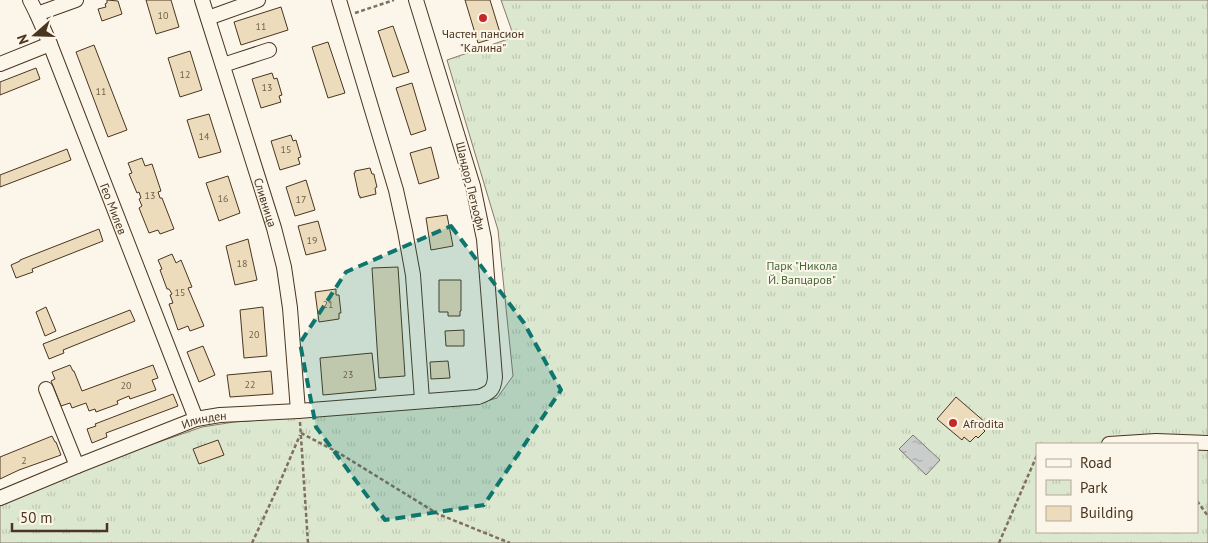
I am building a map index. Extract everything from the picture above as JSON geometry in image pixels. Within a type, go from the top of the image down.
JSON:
[{"type":"street","name":"Гео Милев","points":[[30,0],[50,44],[196,419]]},
{"type":"street","points":[[37,14],[76,0]]},
{"type":"street","name":"Сливница","points":[[202,0],[274,228],[284,267],[290,308],[298,411]]},
{"type":"street","points":[[208,18],[258,0]]},
{"type":"street","points":[[339,0],[396,190],[405,231],[413,275],[422,400]]},
{"type":"street","name":"Шандор Петьофи","points":[[416,0],[473,186],[484,239],[495,377]]},
{"type":"street","points":[[0,64],[50,44]]},
{"type":"street","points":[[223,65],[269,50]]},
{"type":"street","name":"Илинден","points":[[0,498],[196,419],[220,415],[478,397],[488,394],[494,386],[495,377]]},
{"type":"street","points":[[46,389],[77,466]]},
{"type":"street","points":[[1124,443],[1156,441],[1208,443]]},
{"type":"path","points":[[344,17],[394,0]]},
{"type":"path","points":[[252,543],[300,433]]},
{"type":"path","points":[[300,433],[308,543]]},
{"type":"path","points":[[300,433],[339,453],[438,514],[510,543]]},
{"type":"path","points":[[999,543],[1036,457]]},
{"type":"path","points":[[1198,502],[1208,516]]},
{"type":"highlighted area","points":[[451,226],[524,323],[561,390],[484,505],[385,520],[316,427],[300,343],[346,272]]},
{"type":"green space","name":"Парк \"Никола Й. Вапцаров\"","points":[[501,0],[1208,0],[1208,543],[0,543],[0,506],[81,469],[202,427],[234,422],[477,404],[497,398],[513,376],[498,230],[447,60],[514,37]]},
{"type":"water","points":[[913,435],[940,460],[926,475],[899,449]]},
{"type":"building","points":[[107,0],[118,1],[122,14],[102,21],[98,9],[106,7]]},
{"type":"building","points":[[146,0],[171,0],[179,27],[156,34]]},
{"type":"building","name":"Частен пансион \"Калина\"","points":[[465,0],[490,0],[501,36],[478,43]]},
{"type":"building","points":[[281,7],[288,30],[241,45],[234,22]]},
{"type":"building","points":[[393,26],[409,72],[393,77],[378,31]]},
{"type":"building","points":[[328,42],[345,93],[328,98],[312,47]]},
{"type":"building","points":[[94,45],[127,130],[108,137],[76,52]]},
{"type":"building","points":[[190,51],[202,90],[180,97],[168,58]]},
{"type":"building","points":[[36,68],[40,79],[0,95],[0,82]]},
{"type":"building","points":[[272,73],[274,79],[277,78],[282,95],[279,96],[281,102],[261,108],[252,79]]},
{"type":"building","points":[[412,83],[426,130],[411,135],[396,88]]},
{"type":"building","points":[[209,114],[221,152],[199,158],[187,120]]},
{"type":"building","points":[[291,135],[293,141],[296,140],[301,157],[298,158],[300,164],[280,170],[271,141]]},
{"type":"building","points":[[431,147],[439,178],[419,184],[410,153]]},
{"type":"building","points":[[67,149],[71,160],[0,187],[0,175]]},
{"type":"building","points":[[142,158],[145,166],[152,164],[161,191],[158,192],[160,198],[162,198],[174,229],[160,234],[158,230],[149,233],[139,208],[142,206],[139,192],[137,193],[129,174],[132,173],[128,163]]},
{"type":"building","points":[[370,168],[372,174],[374,174],[377,187],[375,188],[376,194],[360,198],[354,173],[355,171]]},
{"type":"building","points":[[228,176],[240,213],[219,221],[206,183]]},
{"type":"building","points":[[306,180],[315,210],[295,216],[286,187]]},
{"type":"building","points":[[447,215],[453,246],[431,250],[426,218]]},
{"type":"building","points":[[318,221],[326,250],[306,255],[298,226]]},
{"type":"building","points":[[99,229],[103,241],[32,269],[33,272],[16,278],[11,265]]},
{"type":"building","points":[[248,239],[257,280],[235,285],[226,246]]},
{"type":"building","points":[[172,254],[176,263],[181,260],[192,287],[188,288],[204,326],[190,331],[188,326],[178,330],[169,304],[173,303],[170,295],[172,294],[167,289],[160,270],[162,269],[158,260]]},
{"type":"building","points":[[398,267],[405,376],[379,378],[372,268]]},
{"type":"building","points":[[439,280],[461,280],[460,316],[448,316],[448,312],[439,312]]},
{"type":"building","points":[[336,289],[336,295],[339,295],[341,313],[339,313],[339,319],[319,322],[315,292]]},
{"type":"building","points":[[46,307],[56,331],[45,336],[36,312]]},
{"type":"building","points":[[263,307],[267,356],[244,358],[240,310]]},
{"type":"building","points":[[130,310],[135,321],[63,350],[64,353],[49,359],[43,344]]},
{"type":"building","points":[[464,330],[464,346],[446,346],[445,331]]},
{"type":"building","points":[[203,346],[215,375],[199,382],[187,352]]},
{"type":"building","points":[[372,353],[376,390],[323,395],[320,358]]},
{"type":"building","points":[[448,361],[450,378],[431,379],[430,362]]},
{"type":"building","points":[[70,365],[82,391],[153,365],[158,378],[152,380],[156,390],[130,399],[129,396],[117,401],[118,404],[96,412],[95,409],[89,411],[86,403],[72,408],[70,403],[61,406],[51,381],[55,379],[52,372]]},
{"type":"building","points":[[271,371],[273,394],[230,397],[227,375]]},
{"type":"building","points":[[173,394],[178,406],[106,433],[107,437],[92,443],[87,429],[96,426],[95,424]]},
{"type":"building","points":[[956,397],[986,423],[982,428],[985,431],[978,438],[976,436],[970,442],[964,437],[962,440],[937,419]]},
{"type":"building","points":[[52,436],[61,455],[0,479],[0,457]]},
{"type":"building","points":[[218,440],[224,455],[199,464],[193,449]]},
{"type":"place","name":"Частен пансион \"Калина\"","points":[[483,18]]},
{"type":"place","name":"Afrodita","points":[[953,423]]}]
